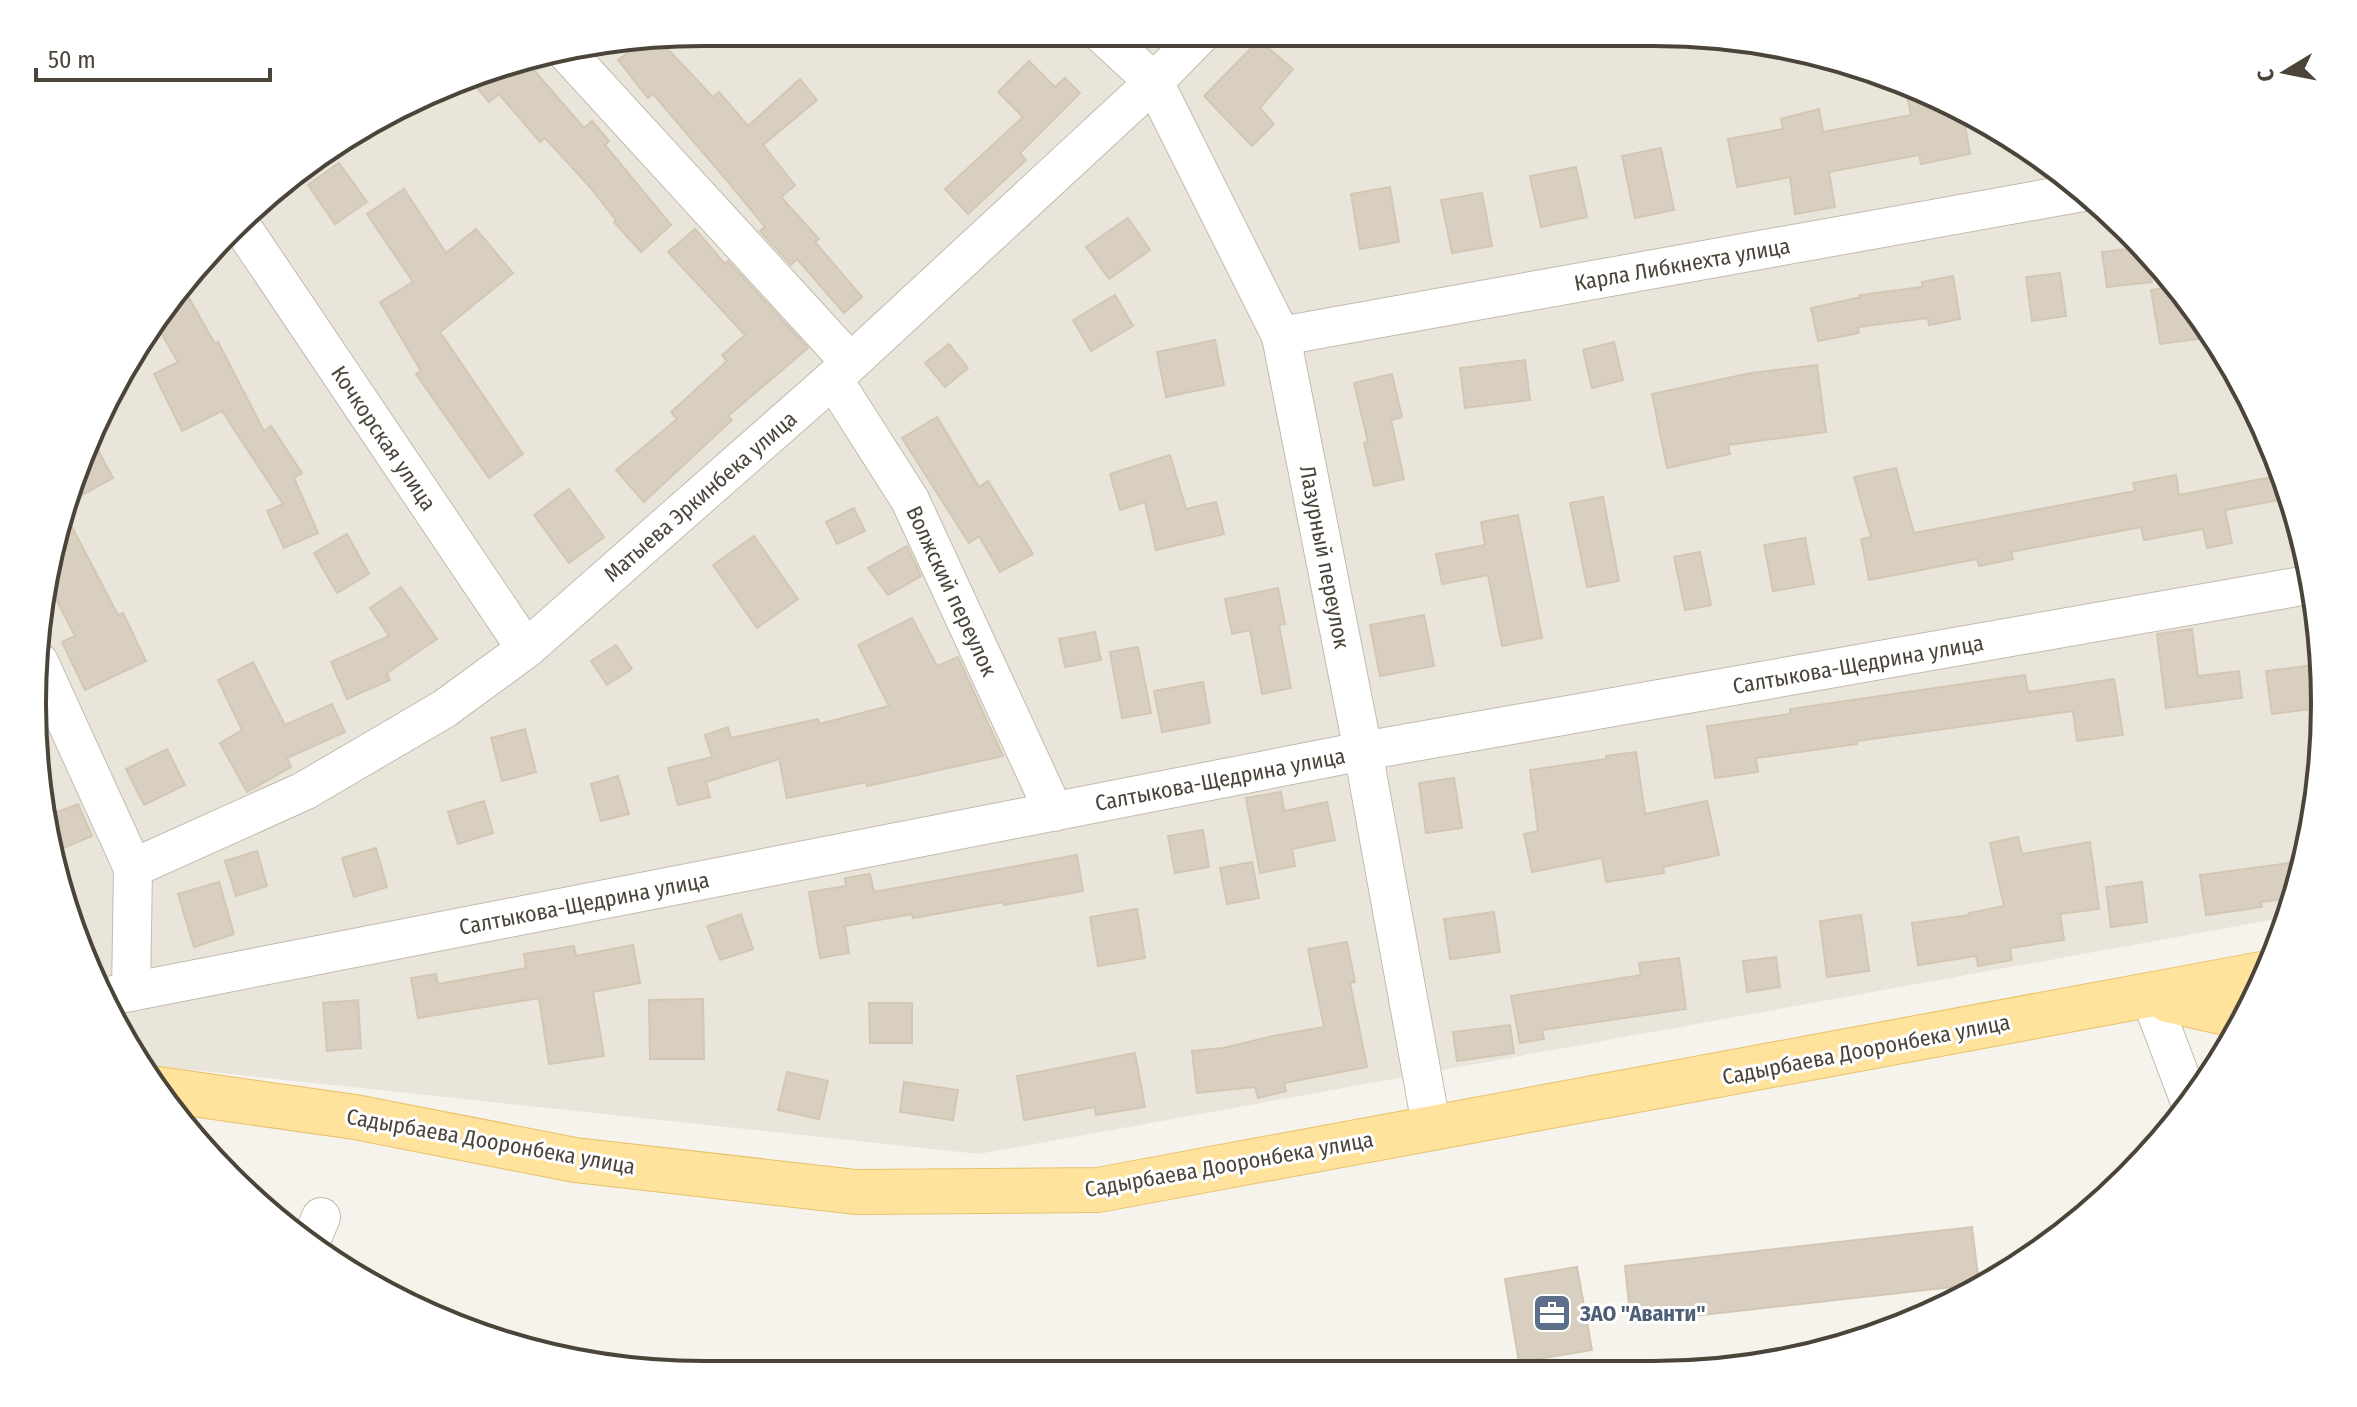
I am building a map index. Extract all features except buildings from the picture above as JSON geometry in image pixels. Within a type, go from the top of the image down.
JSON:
[{"type":"main road","name":"Садырбаева Дооронбека улица","points":[[173,1091],[355,1117],[575,1160],[856,1192],[1098,1190],[2251,976]]},
{"type":"main road","name":"Садырбаева Дооронбека улица","points":[[2150,996],[2232,1014]]},
{"type":"street","name":"Лазурный переулок","points":[[1115,46],[1154,82],[1281,336],[1363,751],[1432,1130]]},
{"type":"street","name":"Матыева Эркинбека улица","points":[[133,868],[304,791],[444,709],[526,649],[841,370],[1189,46]]},
{"type":"street","name":"Волжский переулок","points":[[573,59],[841,370],[910,500],[1054,812]]},
{"type":"street","name":"Карла Либкнехта улица","points":[[1281,336],[2069,194]]},
{"type":"street","name":"Кочкорская улица","points":[[246,233],[526,649]]},
{"type":"street","name":"Салтыкова-Щедрина улица","points":[[120,994],[1363,751],[2300,586]]},
{"type":"street","points":[[47,679],[133,868],[120,994]]},
{"type":"street","points":[[2150,996],[2185,1090]]},
{"type":"shaded area","points":[[660,47],[1697,47],[1824,68],[1905,96],[1982,134],[2054,182],[2087,209],[2148,270],[2200,338],[2243,413],[2276,492],[2289,533],[2305,618],[2310,660],[2310,747],[2298,832],[2274,919],[979,1154],[155,1066],[134,1032],[96,955],[68,874],[59,832],[47,747],[46,704],[47,660],[59,575],[68,533],[96,452],[134,375],[157,338],[209,270],[239,239],[270,209],[338,157],[413,114],[492,81],[575,59]]},
{"type":"place","name":"ЗАО \"Аванти\"","points":[[1552,1313]]}]
